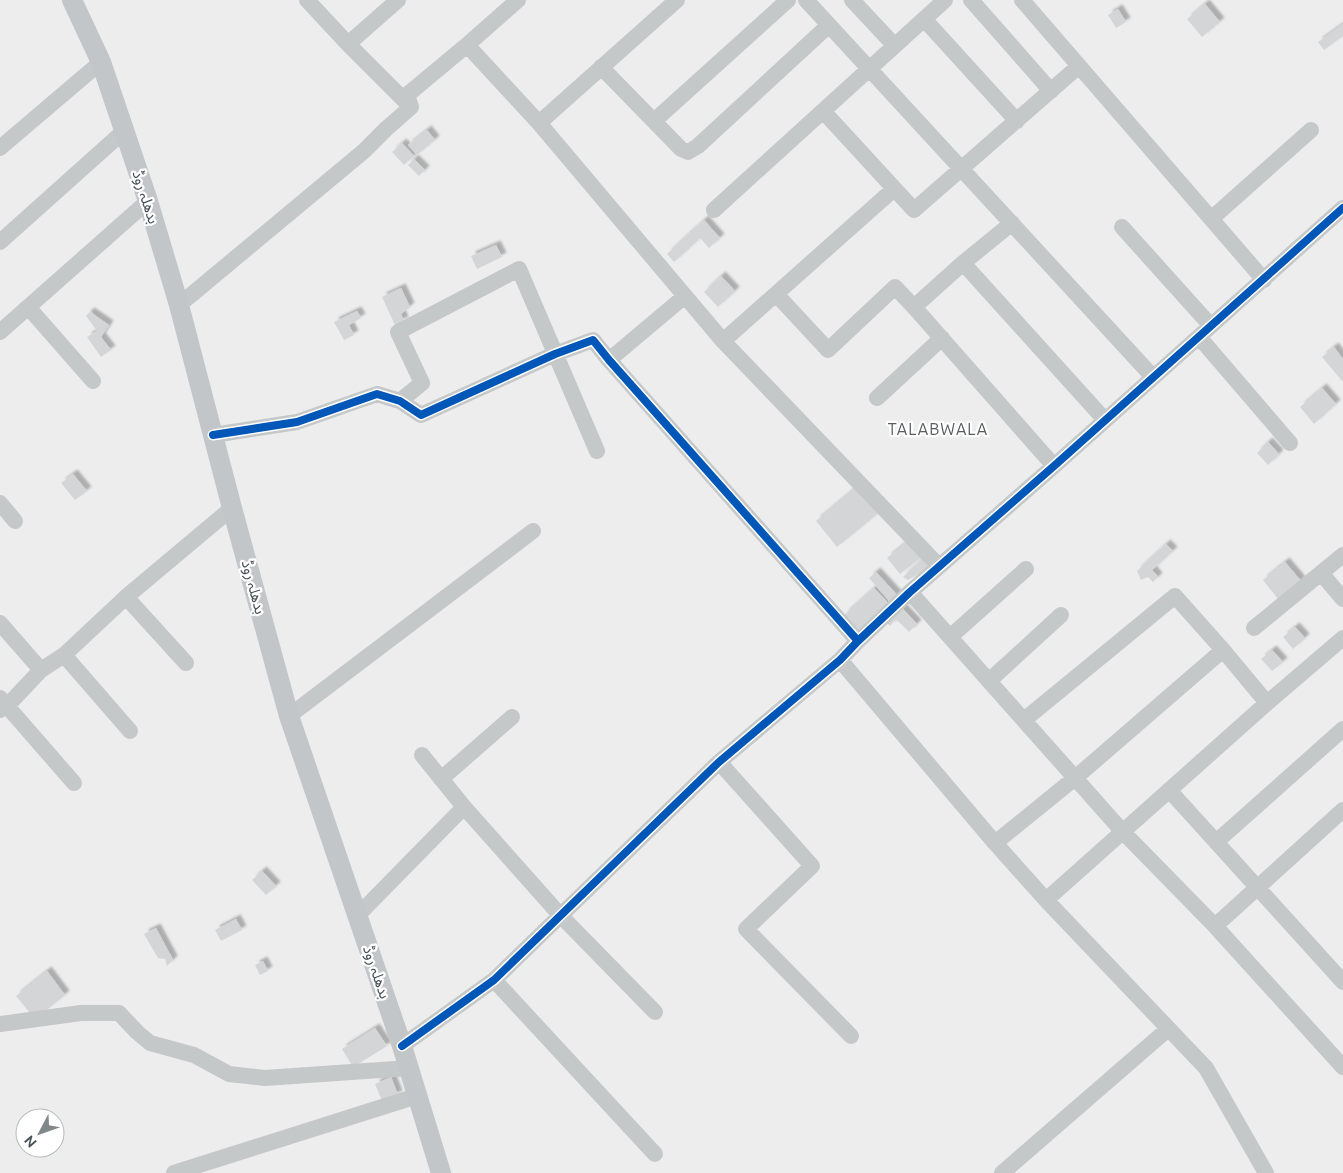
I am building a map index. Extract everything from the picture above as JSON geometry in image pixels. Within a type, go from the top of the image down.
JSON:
[{"type":"main road","name":"بدھلہ روڈ","points":[[72,0],[101,62],[148,201],[179,305],[232,508],[290,716],[402,1046],[440,1173]]},
{"type":"street","points":[[307,0],[411,107]]},
{"type":"street","points":[[348,44],[398,0]]},
{"type":"street","points":[[411,107],[407,95],[518,0]]},
{"type":"street","points":[[538,123],[677,0]]},
{"type":"street","points":[[654,121],[788,0]]},
{"type":"street","points":[[806,0],[1153,378]]},
{"type":"street","points":[[852,0],[895,46]]},
{"type":"street","points":[[714,210],[946,0]]},
{"type":"street","points":[[971,0],[1051,91]]},
{"type":"street","points":[[1022,0],[1264,280]]},
{"type":"street","points":[[924,19],[1017,120]]},
{"type":"street","points":[[601,67],[681,150],[688,152],[698,146],[829,25]]},
{"type":"street","points":[[467,45],[538,123],[723,341],[939,566]]},
{"type":"street","points":[[0,148],[101,62]]},
{"type":"street","points":[[823,111],[914,210],[1079,66]]},
{"type":"street","points":[[179,305],[364,151],[411,107]]},
{"type":"street","points":[[1211,219],[1311,130]]},
{"type":"street","points":[[0,242],[124,131]]},
{"type":"street","points":[[723,341],[894,189]]},
{"type":"street","points":[[0,332],[148,201]]},
{"type":"street","points":[[402,1046],[494,980],[719,762],[840,660],[910,592],[1343,208]]},
{"type":"street","points":[[914,307],[963,263],[1012,223]]},
{"type":"street","points":[[1122,227],[1290,443]]},
{"type":"street","points":[[963,263],[1105,420]]},
{"type":"street","points":[[400,401],[422,383],[398,332],[519,269],[597,451]]},
{"type":"street","points":[[776,294],[828,350],[895,288],[942,338],[1054,466]]},
{"type":"street","points":[[609,360],[685,296]]},
{"type":"street","points":[[28,308],[93,381]]},
{"type":"street","points":[[877,398],[942,338]]},
{"type":"street","points":[[213,435],[297,422],[377,394],[400,401],[421,414],[555,354],[594,340],[609,360],[858,641]]},
{"type":"street","points":[[0,504],[15,521]]},
{"type":"street","points":[[74,783],[3,704],[41,670],[64,655],[126,597],[232,508]]},
{"type":"street","points":[[290,716],[533,531]]},
{"type":"street","points":[[1254,628],[1343,555]]},
{"type":"street","points":[[950,637],[1026,569]]},
{"type":"street","points":[[1321,574],[1343,599]]},
{"type":"street","points":[[910,592],[1123,832],[1215,926],[1343,1067]]},
{"type":"street","points":[[1024,720],[1175,596],[1224,650],[1267,703]]},
{"type":"street","points":[[126,597],[186,663]]},
{"type":"street","points":[[989,681],[1061,614]]},
{"type":"street","points":[[0,624],[41,670]]},
{"type":"street","points":[[1046,900],[1267,703],[1343,638]]},
{"type":"street","points":[[995,843],[1075,778],[1224,650]]},
{"type":"street","points":[[64,655],[130,731]]},
{"type":"street","points":[[840,660],[995,843],[1046,900],[1206,1068],[1266,1173]]},
{"type":"street","points":[[442,779],[512,717]]},
{"type":"street","points":[[1216,842],[1343,729]]},
{"type":"street","points":[[422,755],[464,807],[560,915],[655,1012]]},
{"type":"street","points":[[719,762],[812,866],[746,929],[851,1036]]},
{"type":"street","points":[[1169,790],[1343,982]]},
{"type":"street","points":[[358,915],[464,807]]},
{"type":"street","points":[[1215,926],[1343,810]]},
{"type":"street","points":[[494,980],[655,1154]]},
{"type":"street","points":[[0,1024],[81,1013],[119,1013],[150,1043],[194,1055],[229,1074],[265,1078],[409,1068]]},
{"type":"street","points":[[1007,1172],[1168,1028]]},
{"type":"street","points":[[174,1173],[417,1096]]},
{"type":"building","points":[[1205,4],[1220,22],[1202,37],[1187,19]]},
{"type":"building","points":[[1118,9],[1126,22],[1116,28],[1108,15]]},
{"type":"building","points":[[1343,24],[1343,36],[1324,50],[1318,42]]},
{"type":"building","points":[[427,130],[435,140],[417,155],[408,145]]},
{"type":"building","points":[[402,143],[414,156],[404,165],[392,152]]},
{"type":"building","points":[[414,159],[425,170],[419,176],[408,165]]},
{"type":"building","points":[[704,220],[720,238],[709,248],[700,238],[674,262],[667,254]]},
{"type":"building","points":[[496,245],[502,257],[477,269],[471,256]]},
{"type":"building","points":[[721,276],[735,291],[718,307],[704,292]]},
{"type":"building","points":[[401,288],[410,307],[401,314],[404,321],[395,325],[382,297]]},
{"type":"building","points":[[357,311],[361,318],[349,325],[354,335],[344,340],[334,322]]},
{"type":"building","points":[[90,312],[109,325],[101,337],[111,350],[101,357],[87,337],[97,331],[86,316]]},
{"type":"building","points":[[1334,347],[1343,359],[1343,382],[1322,357]]},
{"type":"building","points":[[1322,388],[1336,404],[1314,424],[1300,407]]},
{"type":"building","points":[[1268,442],[1279,454],[1268,465],[1257,453]]},
{"type":"building","points":[[73,474],[87,491],[75,500],[61,483]]},
{"type":"building","points":[[859,485],[881,511],[837,547],[816,521]]},
{"type":"building","points":[[907,542],[920,558],[900,574],[887,558]]},
{"type":"building","points":[[1166,544],[1173,551],[1152,570],[1158,577],[1153,582],[1148,577],[1141,580],[1137,571]]},
{"type":"building","points":[[924,557],[932,566],[908,580],[903,577]]},
{"type":"building","points":[[1285,562],[1301,581],[1278,599],[1263,580]]},
{"type":"building","points":[[876,572],[898,596],[891,603],[869,578]]},
{"type":"building","points":[[874,588],[888,603],[858,630],[844,615]]},
{"type":"building","points":[[900,606],[917,624],[909,632],[896,619],[890,626],[885,620]]},
{"type":"building","points":[[1295,627],[1305,638],[1293,649],[1283,637]]},
{"type":"building","points":[[1272,650],[1283,662],[1272,671],[1261,659]]},
{"type":"building","points":[[262,871],[276,886],[266,895],[252,880]]},
{"type":"building","points":[[236,919],[242,930],[221,941],[215,930]]},
{"type":"building","points":[[156,928],[173,960],[167,966],[165,959],[158,958],[144,934]]},
{"type":"building","points":[[263,961],[268,971],[260,975],[255,965]]},
{"type":"building","points":[[47,971],[65,995],[35,1019],[16,996]]},
{"type":"building","points":[[375,1028],[387,1046],[353,1067],[342,1049]]},
{"type":"building","points":[[391,1077],[398,1095],[382,1101],[375,1084]]},
{"type":"cycle path","points":[[402,1046],[494,980],[719,762],[840,660],[910,592],[1343,208]]},
{"type":"cycle path","points":[[213,435],[297,422],[377,394],[400,401],[421,415],[555,354],[593,340],[858,641]]},
{"type":"district","name":"TALABWALA","points":[[938,429]]}]
